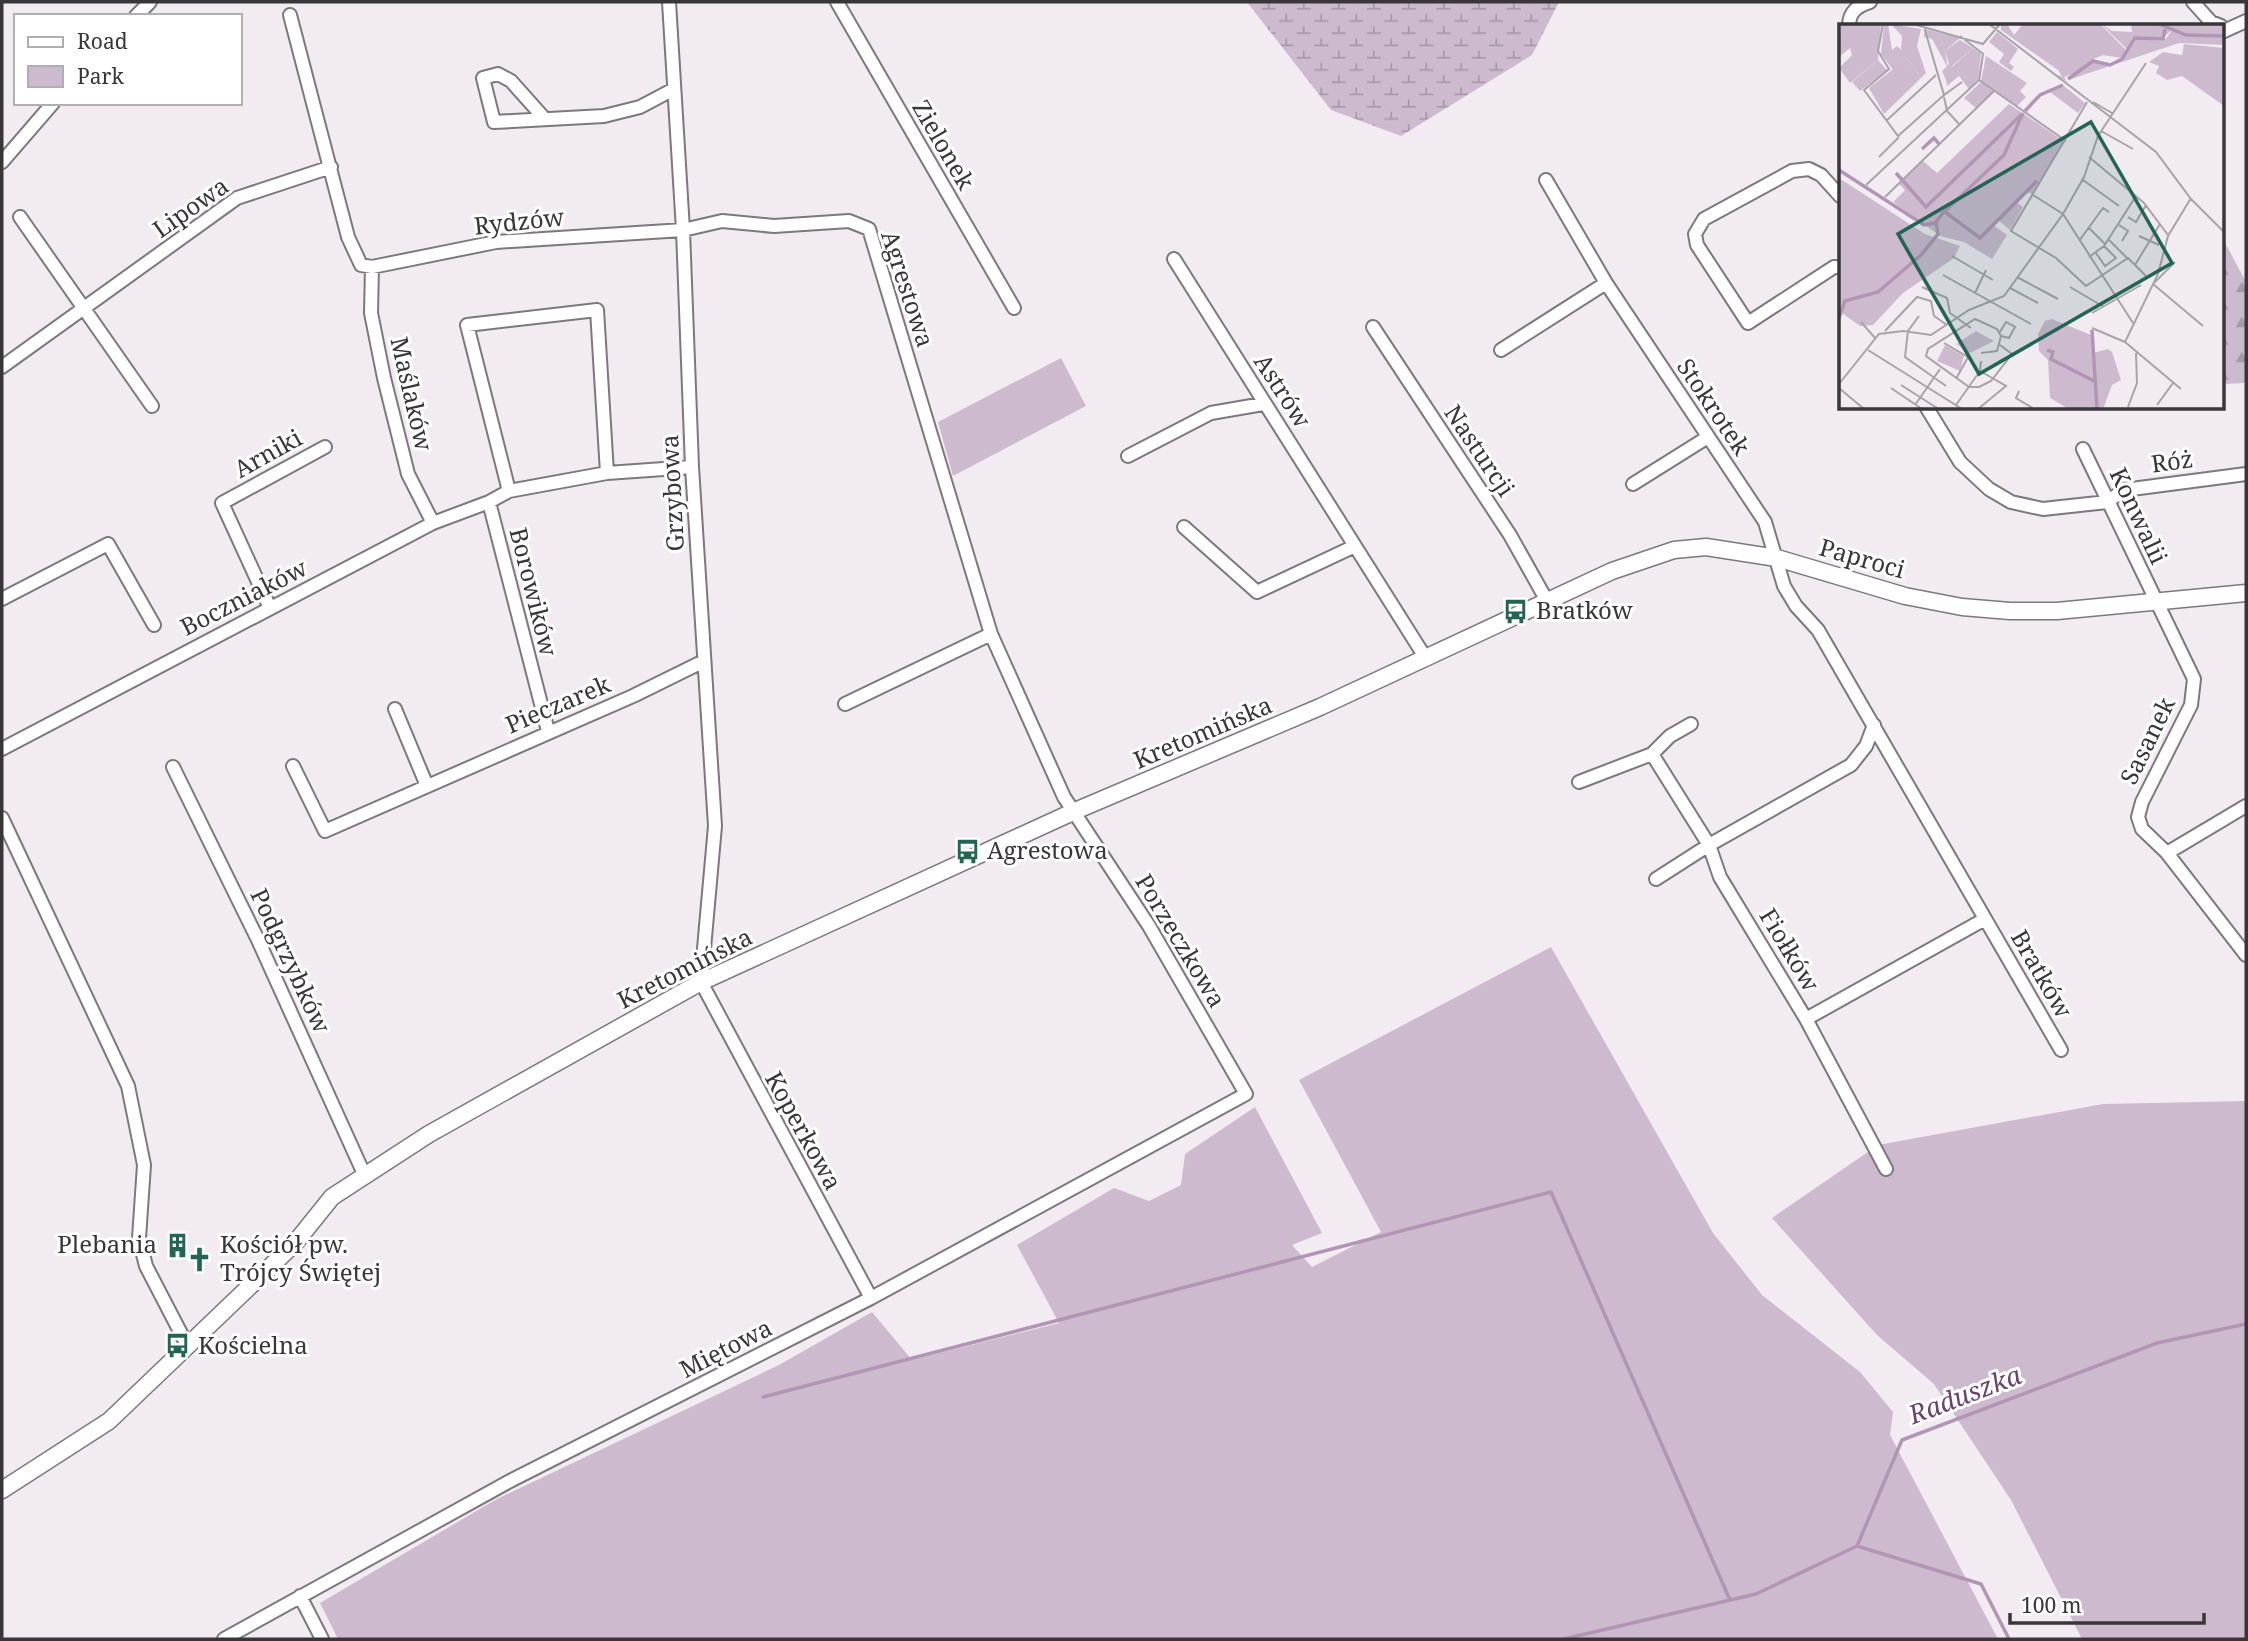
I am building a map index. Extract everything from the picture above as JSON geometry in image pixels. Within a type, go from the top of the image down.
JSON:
[{"type":"street","name":"Grzybowa","points":[[669,2],[683,230],[692,467],[715,826],[701,982]]},
{"type":"street","name":"Zielonek","points":[[837,2],[1014,308]]},
{"type":"street","points":[[1849,24],[1850,15],[1856,8],[1870,2]]},
{"type":"street","points":[[2193,2],[2214,24]]},
{"type":"street","name":"Maślaków","points":[[290,15],[348,237],[366,266],[371,313],[384,378],[408,474],[433,523]]},
{"type":"street","points":[[2224,29],[2246,21]]},
{"type":"street","points":[[544,118],[511,81],[498,74],[482,78],[494,122],[604,116],[640,107],[674,89]]},
{"type":"street","points":[[2,162],[51,105]]},
{"type":"street","name":"Lipowa","points":[[2,367],[237,198],[331,167]]},
{"type":"street","points":[[1839,195],[1821,175],[1809,169],[1792,171],[1704,219],[1695,234],[1697,245],[1748,323],[1834,267],[1839,267]]},
{"type":"street","name":"Stokrotek","points":[[1546,180],[1606,284],[1765,522],[1777,558]]},
{"type":"street","points":[[20,217],[86,308],[152,407]]},
{"type":"street","name":"Agrestowa","points":[[683,230],[722,221],[774,226],[849,221],[869,229],[990,634],[1064,797],[1075,811]]},
{"type":"street","name":"Rydzów","points":[[366,266],[496,242],[683,230]]},
{"type":"street","name":"Astrów","points":[[1174,259],[1425,657]]},
{"type":"street","points":[[1501,350],[1606,284]]},
{"type":"street","points":[[509,491],[467,325],[597,310],[607,473]]},
{"type":"street","name":"Nasturcji","points":[[1373,327],[1510,535],[1547,601]]},
{"type":"street","points":[[1128,456],[1211,413],[1263,404]]},
{"type":"street","name":"Róż","points":[[1928,410],[1960,462],[1989,489],[2011,502],[2043,509],[2107,502],[2124,490],[2246,474]]},
{"type":"street","points":[[1633,484],[1708,437]]},
{"type":"street","name":"Arniki","points":[[270,608],[222,503],[325,447]]},
{"type":"street","name":"Konwalii","points":[[2084,449],[2155,600]]},
{"type":"street","name":"Boczniaków","points":[[2,749],[433,523],[509,491],[607,473],[692,467]]},
{"type":"street","name":"Borowików","points":[[488,502],[548,732]]},
{"type":"street","points":[[1184,527],[1257,592],[1354,547]]},
{"type":"street","points":[[2,599],[108,544],[154,625]]},
{"type":"street","name":"Paproci","points":[[1481,631],[1612,571],[1674,550],[1706,547],[1777,558],[1905,596],[1962,607],[2057,611],[2246,593]]},
{"type":"street","name":"Bratków","points":[[1777,558],[1784,586],[1796,606],[1818,630],[2061,1050]]},
{"type":"street","name":"Sasanek","points":[[2155,600],[2194,679],[2191,705],[2142,802],[2138,817],[2142,829],[2166,853],[2246,955]]},
{"type":"street","name":"Kretomińska","points":[[2,1490],[100,1427],[188,1347],[295,1243],[332,1197],[429,1134],[701,982],[1075,811],[1321,707],[1481,631]]},
{"type":"street","points":[[845,704],[990,634]]},
{"type":"street","name":"Pieczarek","points":[[293,766],[325,831],[704,661]]},
{"type":"street","points":[[395,709],[427,786]]},
{"type":"street","points":[[1579,782],[1652,754],[1670,736],[1691,724]]},
{"type":"street","points":[[1656,879],[1709,845],[1851,765],[1866,746],[1874,725]]},
{"type":"street","name":"Fiołków","points":[[1652,754],[1709,845],[1720,877],[1806,1019],[1886,1170]]},
{"type":"street","name":"Podgrzybków","points":[[173,767],[258,940],[365,1174]]},
{"type":"street","points":[[2166,853],[2246,806]]},
{"type":"street","name":"Porzeczkowa","points":[[1075,811],[1149,926],[1246,1094]]},
{"type":"street","points":[[2,818],[128,1086],[144,1165],[139,1238],[146,1266],[188,1347]]},
{"type":"street","name":"Bratków","points":[[1806,1019],[1985,919]]},
{"type":"street","name":"Koperkowa","points":[[701,982],[871,1298]]},
{"type":"street","name":"Miętowa","points":[[224,1639],[584,1442],[730,1372],[871,1298],[1246,1094]]},
{"type":"street","points":[[300,1596],[321,1639]]},
{"type":"green space","points":[[1247,2],[1559,2],[1532,55],[1401,136],[1331,110]]},
{"type":"green space","points":[[2224,241],[2246,282],[2246,383],[2224,384]]},
{"type":"green space","points":[[1061,358],[1086,406],[953,476],[938,422]]},
{"type":"green space","points":[[1551,947],[1713,1233],[1762,1295],[1860,1372],[1893,1412],[1890,1435],[1998,1639],[338,1639],[320,1603],[495,1500],[779,1365],[872,1312],[912,1360],[1059,1323],[1017,1245],[1114,1188],[1149,1201],[1181,1185],[1185,1154],[1255,1107],[1322,1233],[1292,1245],[1312,1267],[1381,1232],[1299,1080]]},
{"type":"green space","points":[[2246,1101],[2246,1639],[2082,1639],[2011,1500],[1934,1384],[1877,1335],[1772,1218],[1878,1145],[2103,1104]]},
{"type":"waterway","points":[[763,1397],[1551,1192],[1730,1600]]},
{"type":"waterway","name":"Raduszka","points":[[1564,1639],[1756,1594],[1857,1546],[1902,1440],[2157,1343],[2246,1324]]},
{"type":"waterway","points":[[1857,1546],[1981,1584],[2009,1639]]},
{"type":"place","name":"Bratków","points":[[1516,611]]},
{"type":"place","name":"Agrestowa","points":[[967,851]]},
{"type":"place","name":"Plebania","points":[[177,1245]]},
{"type":"place","name":"Kościół pw. Trójcy Świętej","points":[[200,1259]]},
{"type":"place","name":"Kościelna","points":[[178,1346]]}]
